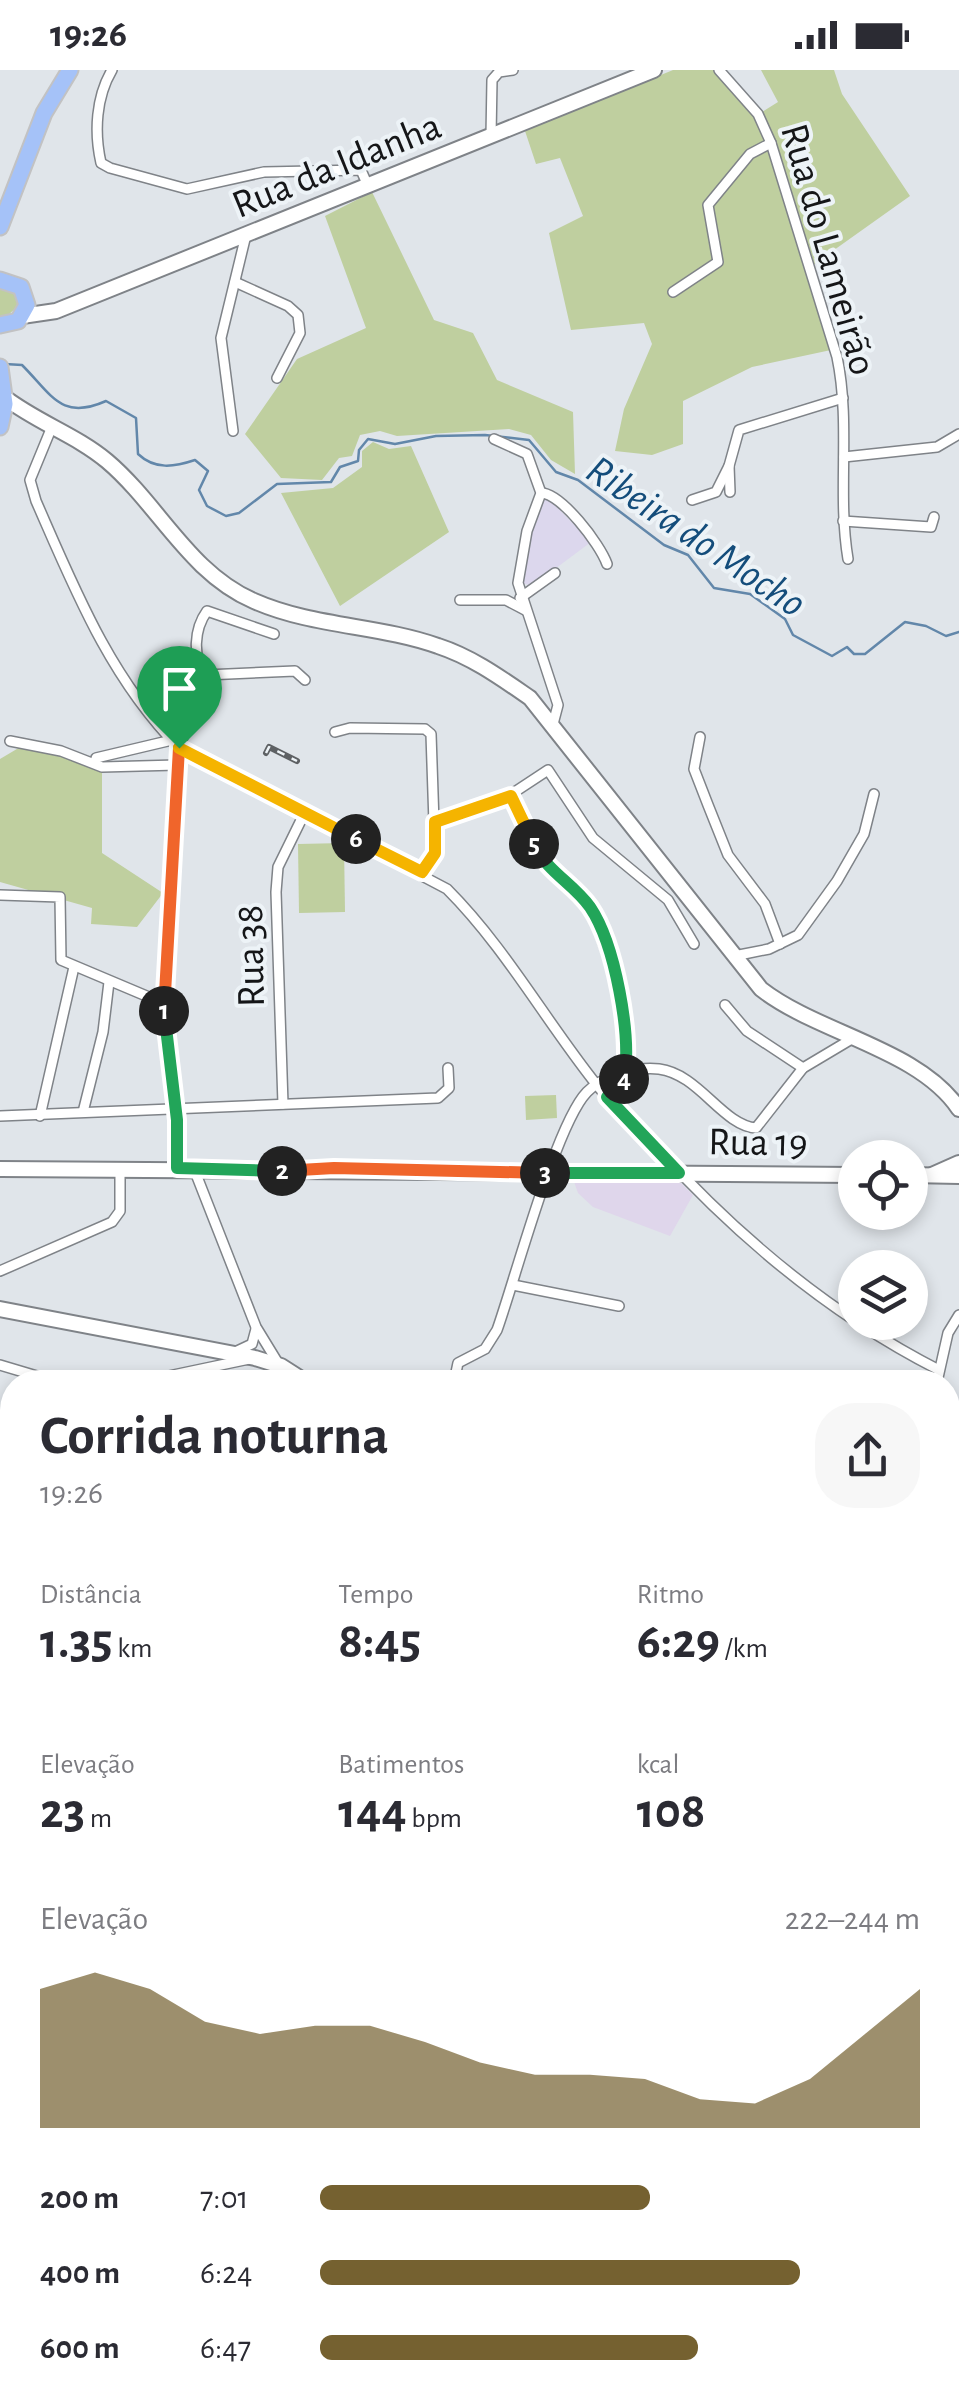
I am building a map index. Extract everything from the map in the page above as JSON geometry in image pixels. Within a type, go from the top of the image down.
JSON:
[{"type":"main road","points":[[0,226],[44,113],[70,70]]},
{"type":"main road","name":"Rua da Idanha","points":[[24,308],[56,311],[654,70]]},
{"type":"main road","points":[[1,278],[16,283],[24,308],[2,329]]},
{"type":"main road","points":[[0,367],[4,391],[1,425],[44,426]]},
{"type":"main road","points":[[4,391],[44,426],[107,461],[218,580],[254,602],[317,621],[437,645],[490,670],[530,698],[761,989],[791,1012],[912,1067],[954,1092],[959,1109]]},
{"type":"main road","points":[[932,1175],[959,1164]]},
{"type":"main road","name":"Rua 19","points":[[0,1168],[838,1175]]},
{"type":"main road","points":[[928,1175],[959,1176]]},
{"type":"main road","points":[[0,1309],[255,1358],[286,1370]]},
{"type":"street","points":[[112,70],[100,94],[98,124],[98,151],[102,162],[110,168],[187,189],[264,172],[361,170],[368,186]]},
{"type":"street","points":[[492,136],[492,80],[499,72],[513,70]]},
{"type":"street","name":"Rua do Lameirão","points":[[719,70],[758,114],[772,143],[837,357],[843,398],[848,559]]},
{"type":"street","points":[[673,292],[718,262],[708,206],[750,154],[772,143]]},
{"type":"street","points":[[233,431],[221,348],[246,235]]},
{"type":"street","points":[[235,282],[288,306],[298,315],[300,332],[276,378]]},
{"type":"street","points":[[692,500],[716,492],[729,466],[739,430],[843,398]]},
{"type":"street","points":[[44,426],[30,480],[36,501],[93,628],[120,676],[175,744],[448,889],[480,925],[607,1097],[679,1173],[784,1272],[869,1334],[940,1370],[948,1333],[959,1315]]},
{"type":"street","points":[[844,458],[937,447],[959,434]]},
{"type":"street","points":[[494,439],[528,454],[541,493],[521,552],[520,598],[558,704],[553,724]]},
{"type":"street","points":[[729,466],[730,492]]},
{"type":"street","points":[[541,493],[555,497],[594,540],[607,564]]},
{"type":"street","points":[[844,521],[931,527],[934,516]]},
{"type":"street","points":[[520,598],[555,573]]},
{"type":"street","points":[[460,600],[506,600],[524,610]]},
{"type":"street","points":[[206,675],[198,665],[197,641],[199,622],[207,611],[274,634]]},
{"type":"street","points":[[206,675],[295,671],[305,680]]},
{"type":"street","points":[[177,1168],[164,1003],[178,765],[175,744],[206,675]]},
{"type":"street","points":[[335,732],[350,728],[425,730],[431,734],[435,853],[422,872]]},
{"type":"street","points":[[700,736],[694,769],[714,822],[728,855],[765,904],[780,944]]},
{"type":"street","points":[[10,741],[61,751],[102,767],[178,765]]},
{"type":"street","points":[[96,758],[175,744]]},
{"type":"street","points":[[435,822],[511,796],[542,770],[552,773],[593,838],[668,900],[694,944]]},
{"type":"street","points":[[734,956],[780,944],[798,934],[864,834],[874,794]]},
{"type":"street","points":[[511,796],[544,864],[594,915],[626,1010],[626,1074],[607,1097]]},
{"type":"street","name":"Rua 38","points":[[282,1104],[276,892],[278,867],[304,812]]},
{"type":"street","points":[[0,895],[60,897],[61,960],[164,1003]]},
{"type":"street","points":[[40,1116],[74,967]]},
{"type":"street","points":[[83,1112],[103,1032],[109,982]]},
{"type":"street","points":[[724,1006],[747,1031],[803,1068]]},
{"type":"street","points":[[457,1370],[458,1363],[492,1340],[577,1104],[596,1084],[648,1068],[671,1072],[702,1090],[738,1122],[756,1128],[803,1068],[850,1040]]},
{"type":"street","points":[[0,1116],[438,1098],[449,1088],[448,1068]]},
{"type":"street","points":[[194,1168],[256,1327],[280,1366]]},
{"type":"street","points":[[0,1271],[112,1222],[120,1206],[120,1171]]},
{"type":"street","points":[[514,1285],[619,1306]]},
{"type":"street","points":[[228,1353],[248,1348],[256,1327]]},
{"type":"street","points":[[198,1370],[255,1358]]},
{"type":"shaded area","points":[[544,494],[591,542],[532,586],[522,583],[525,549]]},
{"type":"shaded area","points":[[573,1179],[679,1181],[693,1195],[670,1236],[593,1207],[578,1193]]},
{"type":"green space","points":[[673,70],[713,70],[754,117],[778,102],[761,70],[834,70],[842,94],[910,196],[813,265],[831,350],[752,367],[683,401],[683,444],[652,455],[615,451],[624,409],[652,344],[644,323],[571,330],[549,233],[583,216],[560,158],[536,164],[525,131]]},
{"type":"green space","points":[[372,192],[434,320],[473,333],[497,380],[573,412],[575,474],[551,460],[531,435],[509,429],[397,436],[380,431],[360,435],[352,456],[339,458],[322,480],[281,478],[245,434],[297,359],[366,328],[325,216]]},
{"type":"green space","points":[[0,286],[15,291],[19,305],[5,318],[0,317]]},
{"type":"green space","points":[[373,442],[389,449],[411,446],[449,532],[340,606],[281,493],[333,488],[362,467],[362,451]]},
{"type":"green space","points":[[27,743],[102,771],[102,853],[163,893],[137,927],[91,924],[92,908],[0,882],[0,759]]},
{"type":"green space","points":[[344,843],[345,912],[299,913],[298,844]]},
{"type":"green space","points":[[556,1095],[557,1118],[526,1120],[525,1096]]},
{"type":"waterway","name":"Ribeira do Mocho","points":[[5,364],[22,365],[58,402],[78,408],[106,401],[136,418],[138,454],[165,466],[195,460],[208,471],[199,490],[207,506],[226,516],[239,513],[277,484],[331,482],[340,467],[358,461],[359,450],[368,439],[395,444],[436,436],[485,435],[529,440],[556,472],[578,480],[664,545],[688,555],[714,588],[750,594],[785,619],[793,635],[832,656],[847,647],[854,654],[865,654],[905,622],[926,626],[946,636],[959,632]]},
{"type":"railway","points":[[266,753],[269,747],[297,761]]},
{"type":"route","points":[[179,748],[422,872],[435,853],[435,822],[457,812],[495,805],[511,796],[544,864],[592,910],[620,990],[626,1010],[626,1074],[607,1097],[679,1173],[419,1173],[334,1168],[263,1172],[177,1168],[177,1120],[164,996],[179,748]]}]
